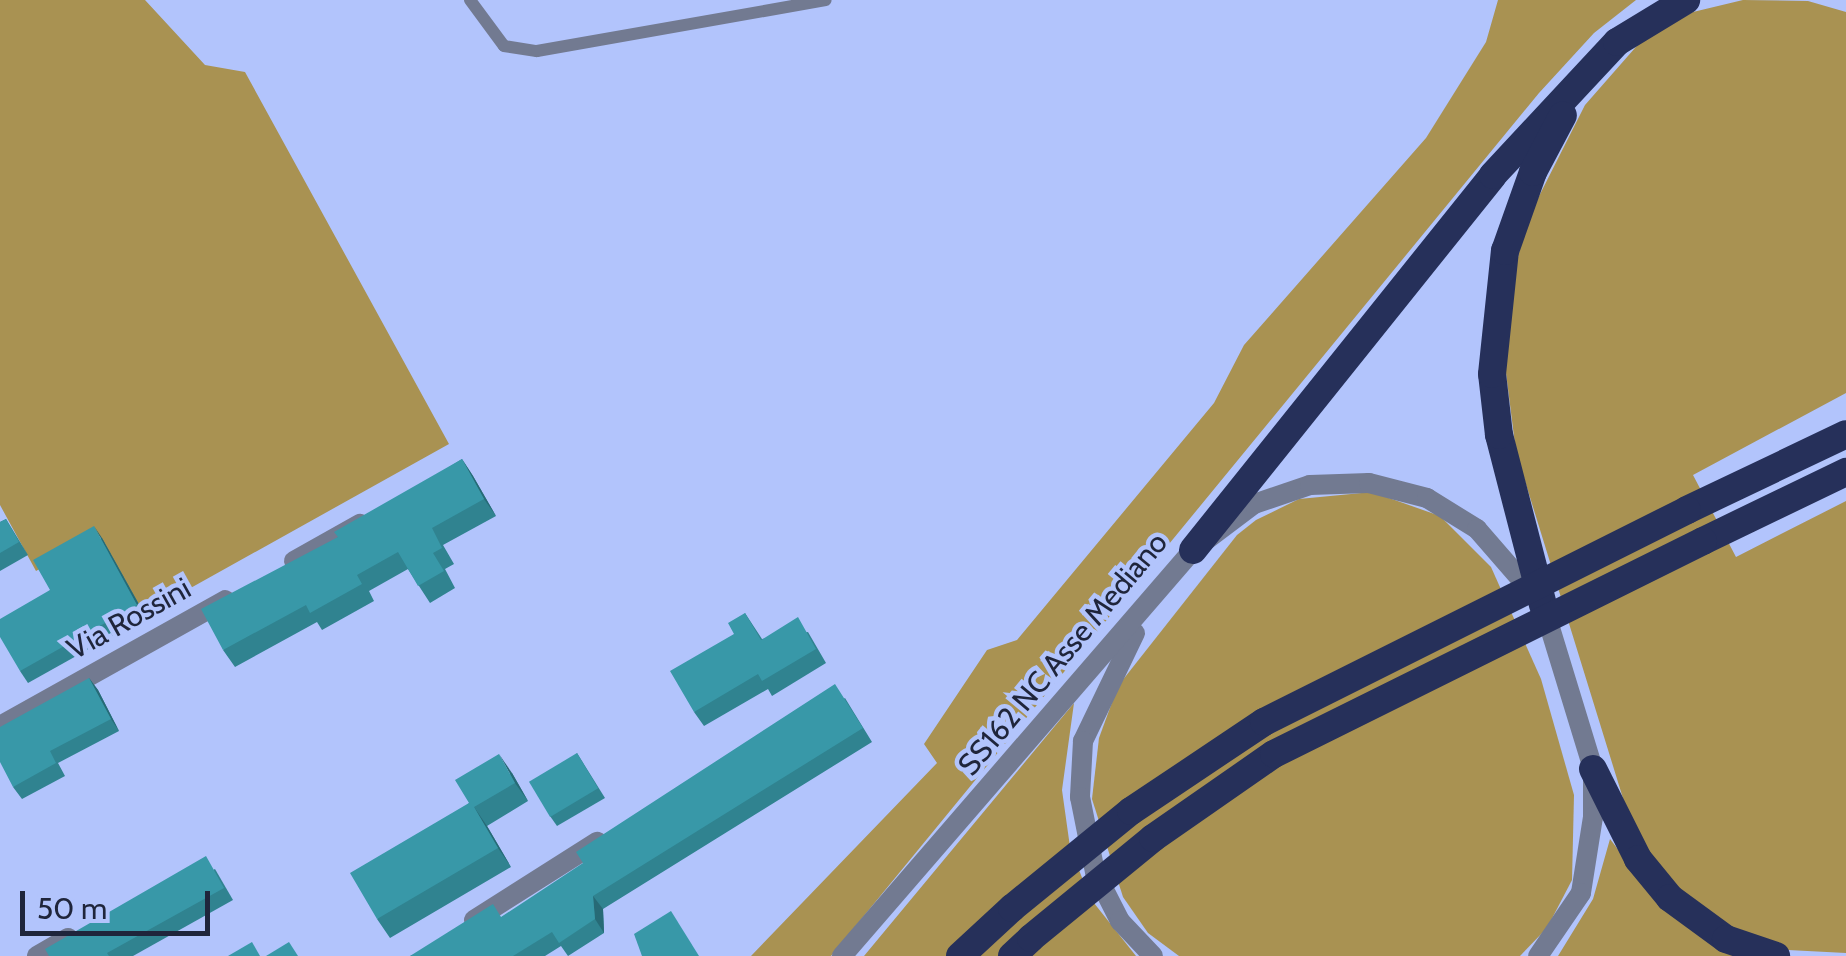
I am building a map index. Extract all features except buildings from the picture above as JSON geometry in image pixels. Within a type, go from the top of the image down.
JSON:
[{"type":"highway","points":[[1193,550],[1493,176],[1616,42],[1686,0]]},
{"type":"highway","points":[[1543,605],[1499,435],[1492,374],[1496,311],[1505,251],[1533,172],[1582,78]]},
{"type":"highway","points":[[960,956],[1131,811],[1264,722],[1840,435]]},
{"type":"highway","points":[[1021,947],[1152,838],[1274,754],[1703,541],[1838,479]]},
{"type":"highway","points":[[1593,770],[1638,860],[1670,898],[1726,939],[1776,956]]},
{"type":"street","name":"SS162 NC Asse Mediano","points":[[842,956],[1148,609],[1193,550],[1254,504],[1310,484],[1369,483],[1427,498],[1478,529],[1543,605],[1593,770],[1592,854],[1580,892],[1538,956]]},
{"type":"street","points":[[274,572],[377,515]]},
{"type":"street","name":"Via Rossini","points":[[0,726],[240,592]]},
{"type":"street","points":[[1148,609],[1082,741],[1080,797],[1096,872],[1120,921],[1152,956]]},
{"type":"street","points":[[450,935],[616,830]]},
{"type":"street","points":[[37,956],[88,926]]},
{"type":"lane","points":[[470,0],[504,46],[536,51],[826,0]]},
{"type":"shaded area","points":[[0,0],[145,0],[205,65],[245,72],[449,444],[144,614],[100,536],[36,571],[0,505]]},
{"type":"shaded area","points":[[1498,0],[1636,0],[1594,33],[1539,93],[831,956],[751,956],[937,763],[924,744],[987,650],[1017,640],[1214,403],[1244,345],[1426,138],[1486,42]]},
{"type":"shaded area","points":[[1743,0],[1808,1],[1846,12],[1846,393],[1693,475],[1736,557],[1846,501],[1846,953],[1788,950],[1737,932],[1690,902],[1652,859],[1626,808],[1516,452],[1505,365],[1511,288],[1526,222],[1585,105],[1642,40],[1693,12]]},
{"type":"shaded area","points":[[1372,492],[1440,516],[1491,567],[1541,679],[1574,795],[1572,880],[1547,928],[1520,956],[1179,956],[1148,933],[1123,897],[1092,799],[1099,738],[1118,686],[1237,535],[1256,520],[1299,499]]},
{"type":"shaded area","points":[[1074,703],[1062,790],[1070,847],[1090,898],[1136,956],[864,956]]},
{"type":"shaded area","points":[[1610,839],[1662,907],[1737,956],[1558,956],[1593,899]]}]
